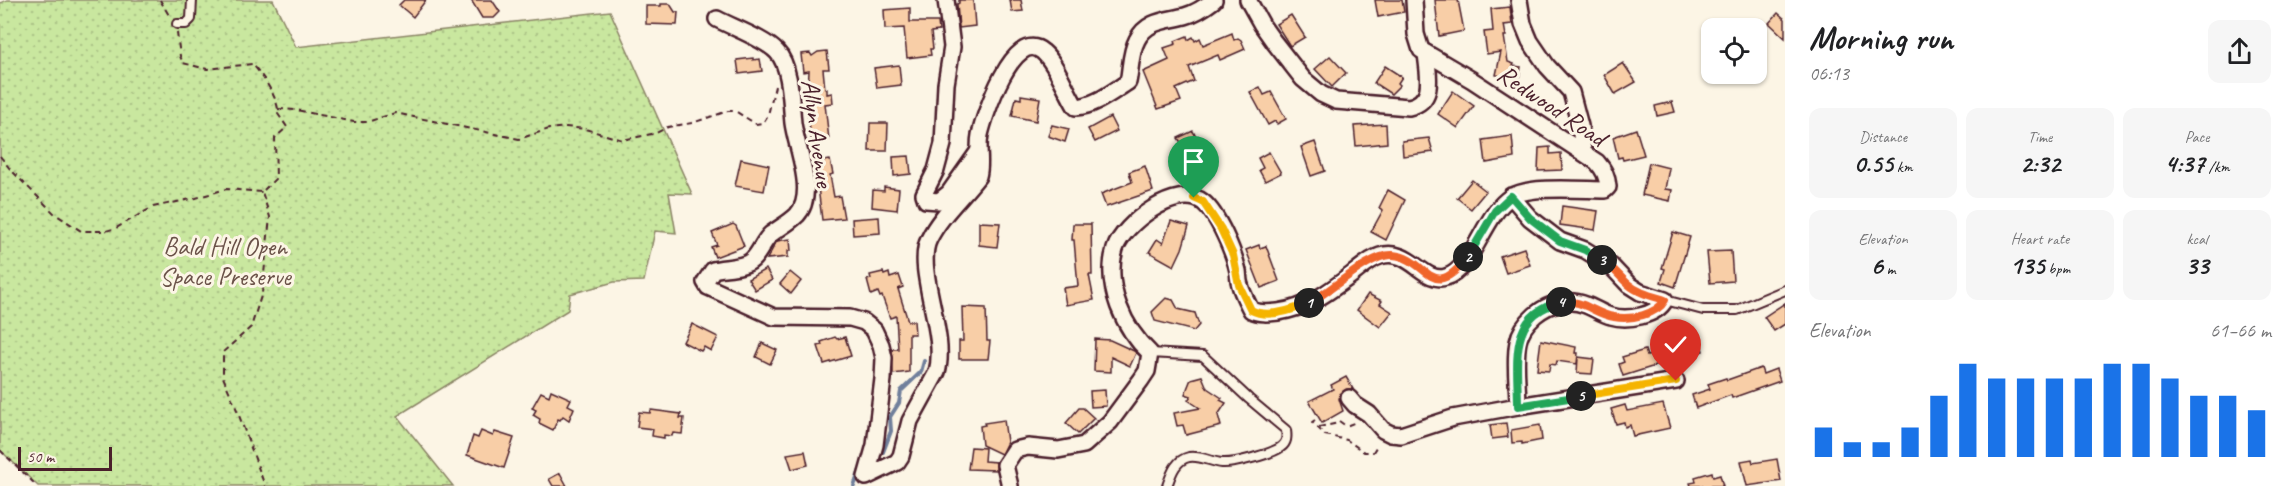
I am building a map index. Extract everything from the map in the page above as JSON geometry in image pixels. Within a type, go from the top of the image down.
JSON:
[{"type":"street","points":[[946,0],[952,47],[946,84],[943,144],[936,170],[924,194],[927,200],[939,201],[949,193],[978,152],[986,111],[1015,56],[1022,50],[1029,46],[1044,52],[1076,107],[1084,107],[1128,82],[1137,38],[1151,25],[1161,20],[1185,16],[1214,0]]},
{"type":"street","points":[[1248,0],[1262,26],[1303,79],[1321,94],[1336,101],[1409,107],[1425,99],[1428,90],[1426,53],[1421,50],[1416,34],[1414,0]]},
{"type":"street","points":[[1519,0],[1523,24],[1530,41],[1547,66],[1571,92],[1580,126],[1583,151]]},
{"type":"street","name":"Allyn Avenue","points":[[717,19],[770,46],[778,52],[782,59],[790,90],[806,192],[800,211],[768,236],[753,260],[747,264],[713,270],[705,282],[708,287],[774,316],[850,318],[864,322],[874,330],[884,358],[883,379],[875,445],[866,477],[897,462],[901,456],[910,421],[939,363],[938,334],[926,253],[929,239],[978,176],[980,170],[978,152]]},
{"type":"street","name":"Redwood Road","points":[[1426,53],[1473,80],[1583,151],[1604,169],[1607,179],[1608,187],[1605,190],[1527,191],[1511,196]]},
{"type":"street","points":[[1010,486],[1005,465],[1015,450],[1028,447],[1071,449],[1084,445],[1110,422],[1147,371],[1150,353],[1136,340],[1120,311],[1115,291],[1115,250],[1129,227],[1168,199],[1194,198],[1203,202],[1211,212],[1228,244],[1238,271],[1239,285],[1251,310],[1271,313],[1297,309],[1326,294],[1368,262],[1381,256],[1403,257],[1436,278],[1452,275],[1473,250],[1495,211],[1511,196],[1530,218],[1560,241],[1585,250],[1611,266],[1629,285],[1640,292],[1665,300],[1655,311],[1624,317],[1613,317],[1576,302],[1548,305],[1538,312],[1521,331],[1518,343],[1518,406]]},
{"type":"street","points":[[1349,398],[1385,431],[1401,435],[1453,418],[1676,381]]},
{"type":"lane","points":[[177,24],[186,24],[191,19],[192,0]]},
{"type":"lane","points":[[1665,300],[1703,310],[1737,310],[1785,290]]},
{"type":"lane","points":[[1150,353],[1203,356],[1286,430],[1287,440],[1282,447],[1263,455],[1223,464],[1203,458],[1188,457],[1177,465],[1167,486]]},
{"type":"path","points":[[0,156],[10,170],[55,214],[81,231],[106,231],[116,228],[153,207],[226,189],[262,192],[276,178],[275,138],[287,127],[278,114],[279,105],[260,72],[252,64],[207,69],[183,63],[177,41],[177,24],[160,0]]},
{"type":"path","points":[[279,109],[296,110],[354,122],[367,122],[395,113],[519,139],[549,129],[566,127],[596,131],[623,140],[656,133],[668,127],[692,123],[728,111],[735,111],[756,124],[763,123],[768,115],[774,88]]},
{"type":"path","points":[[262,192],[270,217],[262,294],[251,327],[223,352],[223,377],[265,486]]},
{"type":"path","points":[[1315,420],[1312,422],[1325,435],[1347,440],[1359,449],[1368,452],[1375,450],[1385,431]]},
{"type":"path","points":[[1319,427],[1340,422]]},
{"type":"path","points":[[0,450],[37,486]]},
{"type":"green space","name":"Bald Hill Open Space Preserve","points":[[7,0],[273,0],[296,47],[610,11],[692,194],[669,193],[676,233],[655,231],[644,281],[614,282],[570,294],[568,310],[397,416],[453,486],[38,486],[0,450],[0,3]]},
{"type":"building","points":[[404,0],[426,0],[413,17],[399,5]]},
{"type":"building","points":[[471,0],[492,0],[500,12],[494,18],[482,18]]},
{"type":"building","points":[[959,0],[973,0],[975,26],[959,28],[957,4]]},
{"type":"building","points":[[1010,0],[1021,0],[1023,11],[1012,12]]},
{"type":"building","points":[[1375,0],[1402,0],[1404,12],[1378,17]]},
{"type":"building","points":[[1435,0],[1458,0],[1464,31],[1439,36]]},
{"type":"building","points":[[661,4],[670,4],[675,12],[678,12],[677,25],[646,24],[646,6],[661,6]]},
{"type":"building","points":[[1510,7],[1512,24],[1504,25],[1506,36],[1504,36],[1508,62],[1514,64],[1513,66],[1521,67],[1519,79],[1496,75],[1501,52],[1487,54],[1484,32],[1493,31],[1491,9]]},
{"type":"building","points":[[910,8],[910,22],[938,22],[939,31],[931,32],[933,49],[930,49],[931,55],[907,58],[904,28],[885,29],[884,10]]},
{"type":"building","points":[[1778,13],[1785,19],[1785,38],[1769,23]]},
{"type":"building","points":[[1291,15],[1305,37],[1290,46],[1276,24]]},
{"type":"building","points":[[1232,33],[1234,40],[1238,38],[1241,40],[1245,49],[1220,60],[1218,55],[1189,67],[1194,81],[1176,89],[1181,101],[1158,109],[1143,72],[1169,60],[1164,48],[1176,44],[1175,41],[1187,36],[1188,40],[1193,37],[1195,41],[1200,38],[1203,45]]},
{"type":"building","points":[[827,51],[829,69],[823,69],[825,89],[827,89],[827,94],[832,93],[833,103],[825,104],[829,140],[812,143],[807,110],[809,71],[803,72],[801,54],[810,53],[812,56],[818,52]]},
{"type":"building","points":[[1330,56],[1346,73],[1332,87],[1315,69]]},
{"type":"building","points":[[753,58],[753,60],[760,59],[762,71],[739,74],[737,60]]},
{"type":"building","points":[[1623,63],[1636,82],[1615,94],[1604,75]]},
{"type":"building","points":[[899,65],[901,85],[877,88],[874,68]]},
{"type":"building","points":[[1385,66],[1402,77],[1398,83],[1400,85],[1391,94],[1374,83]]},
{"type":"building","points":[[1260,87],[1264,95],[1271,92],[1286,119],[1277,124],[1275,121],[1268,125],[1250,92]]},
{"type":"building","points":[[1453,91],[1474,106],[1458,128],[1438,114]]},
{"type":"building","points":[[1021,95],[1040,98],[1036,121],[1012,116],[1016,98],[1021,99]]},
{"type":"building","points":[[1672,102],[1675,112],[1657,116],[1655,106]]},
{"type":"building","points":[[1110,117],[1117,131],[1095,142],[1088,129]]},
{"type":"building","points":[[870,123],[888,123],[887,151],[869,151]]},
{"type":"building","points":[[1386,124],[1387,143],[1356,146],[1354,126]]},
{"type":"building","points":[[1052,125],[1069,129],[1065,142],[1048,136]]},
{"type":"building","points":[[1636,129],[1644,155],[1623,160],[1622,157],[1618,158],[1613,137]]},
{"type":"building","points":[[1193,131],[1198,141],[1187,148],[1184,147],[1178,138]]},
{"type":"building","points":[[1512,136],[1514,158],[1486,163],[1483,140]]},
{"type":"building","points":[[1429,138],[1433,152],[1403,156],[1402,141]]},
{"type":"building","points":[[1315,142],[1325,171],[1311,176],[1301,147]]},
{"type":"building","points":[[1550,147],[1550,154],[1561,153],[1562,170],[1538,171],[1539,148]]},
{"type":"building","points":[[1269,152],[1281,173],[1265,181],[1259,170],[1263,168],[1258,158]]},
{"type":"building","points":[[909,156],[911,174],[894,176],[893,157]]},
{"type":"building","points":[[741,159],[769,165],[764,191],[735,186]]},
{"type":"building","points":[[830,160],[834,197],[840,196],[844,218],[822,220],[815,162]]},
{"type":"building","points":[[1649,163],[1669,168],[1665,189],[1672,190],[1670,201],[1642,195]]},
{"type":"building","points":[[1145,166],[1153,191],[1106,207],[1101,194],[1132,182],[1129,172]]},
{"type":"building","points":[[1472,180],[1486,191],[1471,209],[1457,198]]},
{"type":"building","points":[[884,187],[899,189],[897,210],[872,207],[873,190],[884,191]]},
{"type":"building","points":[[1388,190],[1405,200],[1386,240],[1371,232],[1383,210],[1379,208]]},
{"type":"building","points":[[1562,206],[1598,211],[1595,230],[1560,225]]},
{"type":"building","points":[[879,217],[880,233],[853,235],[852,219]]},
{"type":"building","points":[[1171,221],[1189,226],[1174,266],[1149,252],[1157,239],[1163,243]]},
{"type":"building","points":[[979,222],[1000,223],[997,247],[979,245]]},
{"type":"building","points":[[733,224],[744,246],[715,257],[711,247],[717,245],[712,233]]},
{"type":"building","points":[[1073,224],[1091,224],[1092,275],[1089,275],[1094,300],[1066,305],[1063,288],[1078,286],[1074,240],[1072,240]]},
{"type":"building","points":[[1673,232],[1690,237],[1675,287],[1661,282],[1665,269],[1662,268]]},
{"type":"building","points":[[790,239],[791,251],[788,251],[788,257],[767,259],[777,241]]},
{"type":"building","points":[[1259,245],[1260,248],[1266,246],[1279,281],[1261,288],[1246,250]]},
{"type":"building","points":[[1524,248],[1530,265],[1506,273],[1500,256]]},
{"type":"building","points":[[1731,251],[1733,281],[1710,283],[1707,252]]},
{"type":"building","points":[[766,269],[772,280],[755,290],[748,279]]},
{"type":"building","points":[[790,272],[801,281],[791,294],[780,284]]},
{"type":"building","points":[[883,272],[884,275],[889,273],[890,278],[899,275],[903,287],[898,289],[908,321],[914,321],[915,334],[909,334],[909,372],[893,374],[892,349],[898,349],[896,316],[890,318],[882,296],[880,297],[878,292],[871,295],[867,280],[871,279],[870,275]]},
{"type":"building","points":[[1368,294],[1382,301],[1380,304],[1392,312],[1380,327],[1357,310]]},
{"type":"building","points":[[1166,298],[1173,300],[1178,309],[1195,313],[1199,325],[1194,331],[1155,321],[1152,312]]},
{"type":"building","points":[[1785,303],[1785,324],[1774,331],[1764,317]]},
{"type":"building","points":[[962,307],[986,308],[987,341],[990,341],[988,359],[959,359],[959,341],[963,341]]},
{"type":"building","points":[[692,324],[718,337],[711,351],[704,347],[701,351],[683,342]]},
{"type":"building","points":[[835,337],[837,339],[845,337],[851,356],[824,364],[818,346],[822,345],[821,342]]},
{"type":"building","points":[[1699,337],[1703,351],[1623,376],[1619,364],[1624,362],[1622,357],[1645,350],[1647,356],[1669,349],[1668,344]]},
{"type":"building","points":[[1095,339],[1110,340],[1134,351],[1136,353],[1130,366],[1111,357],[1111,372],[1094,371]]},
{"type":"building","points":[[1541,340],[1576,347],[1577,364],[1557,361],[1556,365],[1550,364],[1549,371],[1537,370]]},
{"type":"building","points":[[762,343],[777,350],[770,364],[756,357]]},
{"type":"building","points":[[1578,357],[1594,359],[1592,374],[1577,373]]},
{"type":"building","points":[[1761,368],[1763,374],[1776,369],[1780,381],[1696,408],[1692,395],[1710,389],[1708,384]]},
{"type":"building","points":[[1202,376],[1207,388],[1226,403],[1218,415],[1221,426],[1186,435],[1183,425],[1177,426],[1174,413],[1200,408],[1188,400],[1191,396],[1185,394],[1191,379]]},
{"type":"building","points":[[1346,377],[1353,389],[1347,389],[1340,394],[1339,399],[1343,411],[1322,423],[1309,401],[1333,389],[1331,385]]},
{"type":"building","points":[[551,390],[571,399],[568,405],[574,408],[569,420],[563,416],[560,420],[558,419],[553,430],[539,423],[540,419],[533,415],[536,410],[532,408],[541,392],[549,396]]},
{"type":"building","points":[[1105,390],[1106,406],[1091,407],[1090,391]]},
{"type":"building","points":[[1663,404],[1670,428],[1633,436],[1630,425],[1625,427],[1624,422],[1616,424],[1611,409],[1625,405],[1627,411]]},
{"type":"building","points":[[1079,408],[1083,408],[1094,418],[1078,434],[1066,423]]},
{"type":"building","points":[[651,410],[681,414],[680,418],[684,418],[682,434],[664,435],[664,438],[652,436],[653,429],[637,427],[639,412],[650,413]]},
{"type":"building","points":[[1004,420],[1007,442],[1001,454],[982,445],[980,426],[985,425],[984,423]]},
{"type":"building","points":[[1506,423],[1508,437],[1492,439],[1490,425]]},
{"type":"building","points":[[1540,425],[1542,440],[1522,444],[1522,442],[1512,443],[1511,430]]},
{"type":"building","points":[[481,431],[493,436],[495,432],[514,438],[504,468],[467,455],[473,436],[478,438]]},
{"type":"building","points":[[971,447],[985,448],[984,461],[996,462],[996,470],[968,469]]},
{"type":"building","points":[[805,451],[808,465],[792,469],[787,454]]},
{"type":"building","points":[[1752,459],[1753,463],[1777,459],[1781,481],[1747,486],[1741,461]]},
{"type":"building","points":[[1712,472],[1713,477],[1720,475],[1723,486],[1691,486],[1690,483],[1696,482],[1695,477]]},
{"type":"building","points":[[560,473],[567,486],[553,486],[549,479]]},
{"type":"waterway","points":[[883,452],[891,431],[890,417],[899,403],[901,391],[921,372],[924,361]]},
{"type":"waterway","points":[[854,486],[860,470]]},
{"type":"route","points":[[1194,198],[1203,202],[1221,229],[1233,255],[1239,285],[1251,310],[1271,313],[1297,309],[1310,303],[1326,294],[1368,262],[1381,256],[1403,257],[1436,278],[1452,275],[1473,250],[1495,211],[1511,196],[1530,218],[1560,241],[1585,250],[1611,266],[1629,285],[1640,292],[1665,300],[1662,306],[1655,311],[1624,317],[1613,317],[1576,302],[1548,305],[1538,312],[1521,331],[1518,343],[1518,406],[1676,381]]}]
